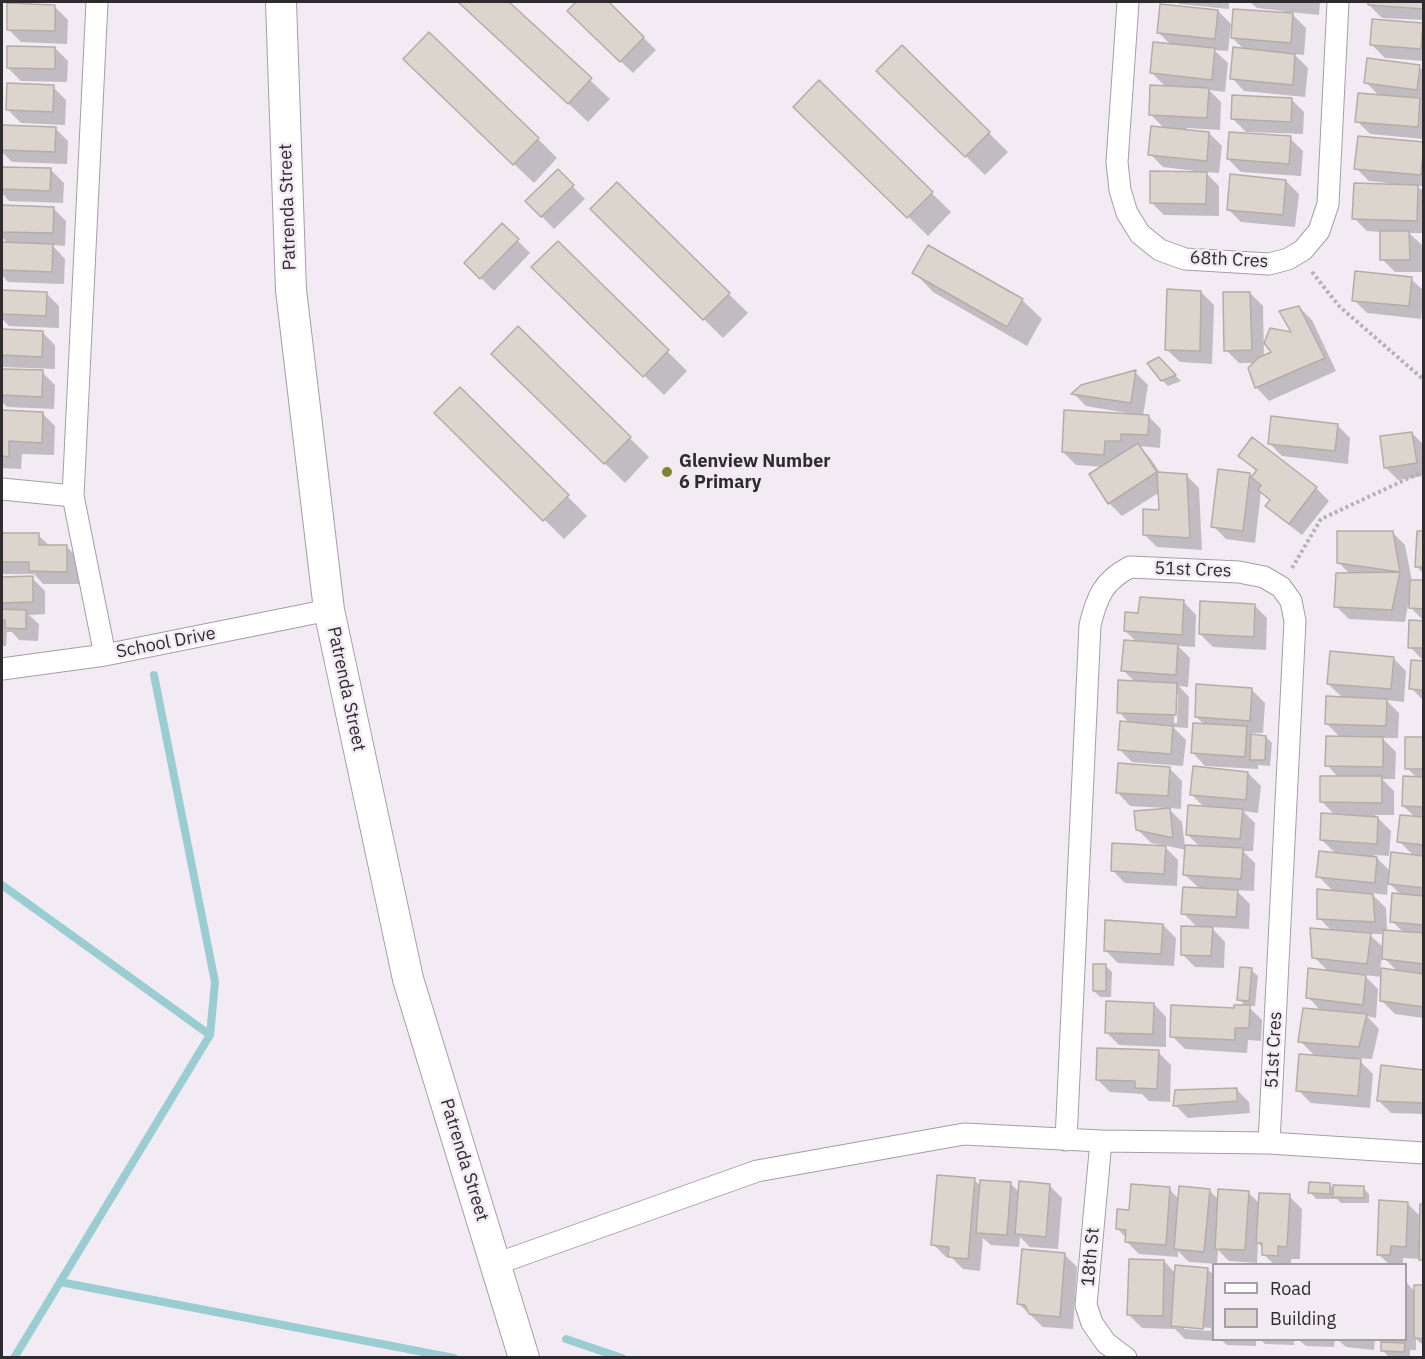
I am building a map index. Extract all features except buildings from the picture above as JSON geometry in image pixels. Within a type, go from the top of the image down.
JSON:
[{"type":"street","points":[[97,2],[73,496],[105,655]]},
{"type":"street","name":"Patrenda Street","points":[[281,2],[291,290],[329,610],[408,979],[524,1358]]},
{"type":"street","name":"68th Cres","points":[[1128,2],[1117,162],[1120,190],[1127,213],[1140,234],[1160,250],[1185,259],[1269,264],[1288,259],[1303,250],[1319,231],[1328,204],[1338,2]]},
{"type":"street","points":[[2,489],[73,496]]},
{"type":"street","name":"51st Cres","points":[[1066,1140],[1090,625],[1096,603],[1107,583],[1118,573],[1130,567],[1239,572],[1264,577],[1281,587],[1291,601],[1295,621],[1269,1143]]},
{"type":"street","name":"School Drive","points":[[2,669],[105,655],[329,610]]},
{"type":"street","points":[[496,1264],[757,1171],[964,1134],[1066,1140],[1269,1143],[1424,1153]]},
{"type":"street","name":"18th St","points":[[1101,1141],[1086,1305],[1092,1323],[1106,1343],[1126,1358]]},
{"type":"path","points":[[1297,254],[1340,306],[1424,380]]},
{"type":"path","points":[[1281,587],[1321,519],[1424,471]]},
{"type":"waterway","points":[[14,1358],[210,1035],[215,982],[154,675]]},
{"type":"waterway","points":[[2,885],[210,1035]]},
{"type":"waterway","points":[[60,1282],[454,1358]]},
{"type":"waterway","points":[[566,1339],[622,1358]]},
{"type":"place","name":"Glenview Number 6 Primary","points":[[667,472]]}]
